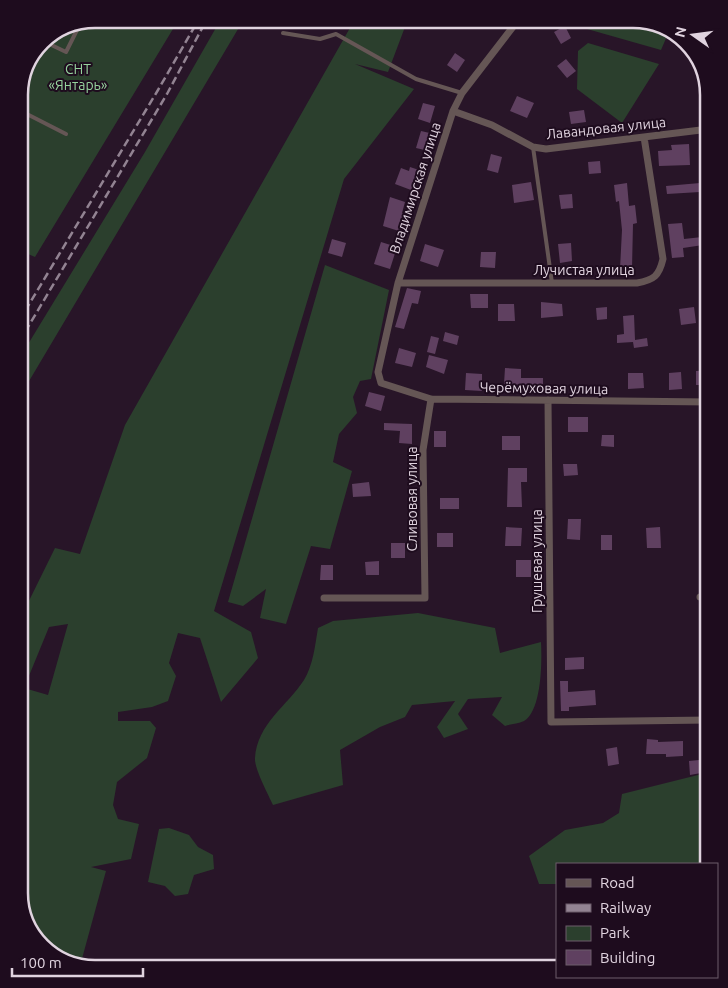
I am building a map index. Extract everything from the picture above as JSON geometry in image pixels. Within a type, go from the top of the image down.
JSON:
[{"type":"street","name":"Владимирская улица","points":[[381,383],[378,372],[398,283],[453,111],[462,93],[512,28]]},
{"type":"street","name":"Лавандовая улица","points":[[453,111],[492,126],[533,147],[546,149],[700,129]]},
{"type":"street","name":"Лучистая улица","points":[[398,283],[638,283],[651,280],[660,273],[663,259],[644,136]]},
{"type":"street","name":"Черёмуховая улица","points":[[381,383],[431,399],[700,402]]},
{"type":"street","name":"Сливовая улица","points":[[324,598],[425,598],[423,450],[431,399]]},
{"type":"street","name":"Грушевая улица","points":[[548,400],[550,722],[700,720]]},
{"type":"lane","points":[[50,44],[66,52],[77,31]]},
{"type":"lane","points":[[283,33],[320,39],[336,34],[416,79],[462,93]]},
{"type":"lane","points":[[28,115],[66,134]]},
{"type":"lane","points":[[533,147],[552,283]]},
{"type":"green space","name":"СНТ «Янтарь»","points":[[174,28],[35,257],[28,254],[28,90],[33,69],[39,57],[57,39],[82,29]]},
{"type":"green space","points":[[216,28],[239,28],[28,383],[28,344],[145,152]]},
{"type":"green space","points":[[350,28],[405,28],[388,72],[355,64],[414,89],[344,179],[214,611],[251,632],[258,658],[221,702],[200,638],[178,633],[169,663],[176,676],[168,701],[152,707],[118,712],[118,721],[150,721],[156,728],[147,758],[117,782],[113,805],[118,819],[139,824],[131,859],[91,867],[106,871],[82,959],[61,951],[44,938],[31,915],[28,893],[28,689],[48,695],[68,624],[49,627],[28,678],[28,603],[55,548],[80,554],[125,425]]},
{"type":"green space","points":[[584,28],[638,28],[655,31],[667,37],[661,50]]},
{"type":"green space","points":[[588,43],[659,64],[622,123],[577,89],[578,51]]},
{"type":"green space","points":[[325,265],[389,290],[371,379],[360,381],[353,397],[357,413],[339,434],[333,462],[352,471],[330,549],[311,546],[286,624],[260,618],[266,589],[243,606],[228,602]]},
{"type":"green space","points":[[418,613],[495,628],[500,653],[541,642],[540,684],[538,696],[530,715],[524,721],[505,726],[492,715],[502,697],[468,699],[458,714],[468,729],[444,738],[437,727],[455,701],[412,705],[405,717],[380,727],[340,750],[343,785],[273,805],[255,762],[257,746],[267,725],[304,680],[310,668],[318,628],[333,621]]},
{"type":"green space","points":[[700,774],[700,863],[556,863],[556,884],[539,884],[529,856],[565,830],[603,823],[619,813],[622,794]]},
{"type":"green space","points":[[169,828],[189,835],[198,847],[213,855],[214,869],[194,875],[188,894],[175,896],[165,886],[148,882],[159,829]]},
{"type":"building","points":[[566,28],[571,38],[561,44],[554,32]]},
{"type":"building","points":[[455,53],[465,60],[457,72],[447,65]]},
{"type":"building","points":[[566,59],[576,71],[567,78],[557,66]]},
{"type":"building","points":[[517,96],[534,103],[527,118],[510,111]]},
{"type":"building","points":[[423,103],[435,106],[430,123],[418,119]]},
{"type":"building","points":[[584,110],[586,122],[571,124],[569,112]]},
{"type":"building","points":[[421,131],[434,134],[429,151],[416,148]]},
{"type":"building","points":[[689,144],[690,165],[659,166],[658,151],[672,150],[671,145]]},
{"type":"building","points":[[491,154],[502,157],[498,173],[487,170]]},
{"type":"building","points":[[600,161],[601,173],[589,174],[588,162]]},
{"type":"building","points":[[410,167],[419,170],[411,190],[395,184],[401,168],[409,171]]},
{"type":"building","points":[[531,182],[534,200],[514,203],[512,185]]},
{"type":"building","points":[[627,183],[629,206],[635,205],[637,223],[633,224],[632,268],[620,269],[622,230],[619,201],[616,202],[614,185]]},
{"type":"building","points":[[700,183],[700,192],[667,194],[666,186]]},
{"type":"building","points":[[572,194],[573,208],[561,209],[559,195]]},
{"type":"building","points":[[390,197],[405,202],[402,213],[407,215],[402,232],[383,226]]},
{"type":"building","points":[[682,223],[684,239],[700,237],[700,245],[683,248],[684,257],[672,258],[668,224]]},
{"type":"building","points":[[332,239],[346,243],[342,257],[328,253]]},
{"type":"building","points":[[381,242],[397,247],[390,269],[374,264]]},
{"type":"building","points":[[571,243],[572,261],[560,263],[558,244]]},
{"type":"building","points":[[425,244],[444,250],[438,267],[420,261]]},
{"type":"building","points":[[481,252],[496,252],[495,268],[480,267]]},
{"type":"building","points":[[407,288],[421,291],[418,304],[412,303],[404,329],[395,327]]},
{"type":"building","points":[[470,294],[488,294],[488,308],[471,308]]},
{"type":"building","points":[[541,302],[562,304],[563,316],[541,318]]},
{"type":"building","points":[[498,304],[514,304],[515,321],[498,321]]},
{"type":"building","points":[[607,307],[607,319],[597,320],[596,308]]},
{"type":"building","points":[[694,307],[696,323],[681,325],[679,309]]},
{"type":"building","points":[[634,315],[635,340],[647,338],[648,346],[634,348],[633,342],[617,343],[617,335],[624,334],[623,316]]},
{"type":"building","points":[[445,332],[459,336],[457,345],[443,341]]},
{"type":"building","points":[[431,336],[439,338],[435,354],[427,352]]},
{"type":"building","points":[[399,348],[416,353],[412,367],[395,363]]},
{"type":"building","points":[[429,355],[448,360],[444,374],[426,367]]},
{"type":"building","points":[[505,368],[521,369],[521,378],[543,378],[543,391],[530,392],[530,385],[504,384]]},
{"type":"building","points":[[696,371],[700,371],[700,385],[696,385]]},
{"type":"building","points":[[681,372],[682,389],[669,390],[669,373]]},
{"type":"building","points":[[466,373],[482,374],[482,391],[465,390]]},
{"type":"building","points":[[628,373],[643,373],[644,388],[628,389]]},
{"type":"building","points":[[369,392],[385,396],[381,411],[365,406]]},
{"type":"building","points":[[568,417],[588,417],[588,432],[568,432]]},
{"type":"building","points":[[384,423],[412,424],[412,444],[399,443],[400,431],[384,430]]},
{"type":"building","points":[[434,431],[446,431],[446,447],[434,447]]},
{"type":"building","points":[[602,435],[614,435],[614,447],[601,446]]},
{"type":"building","points":[[502,436],[520,436],[520,450],[502,450]]},
{"type":"building","points":[[563,464],[577,464],[578,475],[564,476]]},
{"type":"building","points":[[508,468],[527,468],[527,482],[521,482],[522,507],[507,507]]},
{"type":"building","points":[[369,482],[371,496],[353,497],[352,484]]},
{"type":"building","points":[[440,498],[459,498],[459,509],[440,509]]},
{"type":"building","points":[[568,519],[581,519],[580,540],[567,539]]},
{"type":"building","points":[[506,527],[522,528],[521,546],[505,546]]},
{"type":"building","points":[[660,527],[661,548],[647,548],[646,528]]},
{"type":"building","points":[[437,533],[453,533],[453,547],[437,547]]},
{"type":"building","points":[[601,535],[612,535],[612,550],[601,550]]},
{"type":"building","points":[[391,543],[405,543],[405,558],[391,558]]},
{"type":"building","points":[[516,560],[531,560],[531,577],[516,577]]},
{"type":"building","points":[[379,561],[379,575],[366,575],[365,562]]},
{"type":"building","points":[[321,565],[333,565],[333,580],[320,580]]},
{"type":"building","points":[[584,657],[584,669],[565,670],[565,658]]},
{"type":"building","points":[[560,681],[568,681],[568,692],[595,690],[596,705],[569,707],[569,711],[561,711]]},
{"type":"building","points":[[647,739],[658,740],[658,742],[683,741],[683,756],[666,757],[666,754],[646,754]]},
{"type":"building","points":[[617,747],[619,764],[608,766],[606,749]]},
{"type":"building","points":[[699,760],[700,773],[690,775],[689,761]]},
{"type":"railway","points":[[28,306],[194,28]]},
{"type":"railway","points":[[28,327],[167,94],[202,28]]}]
